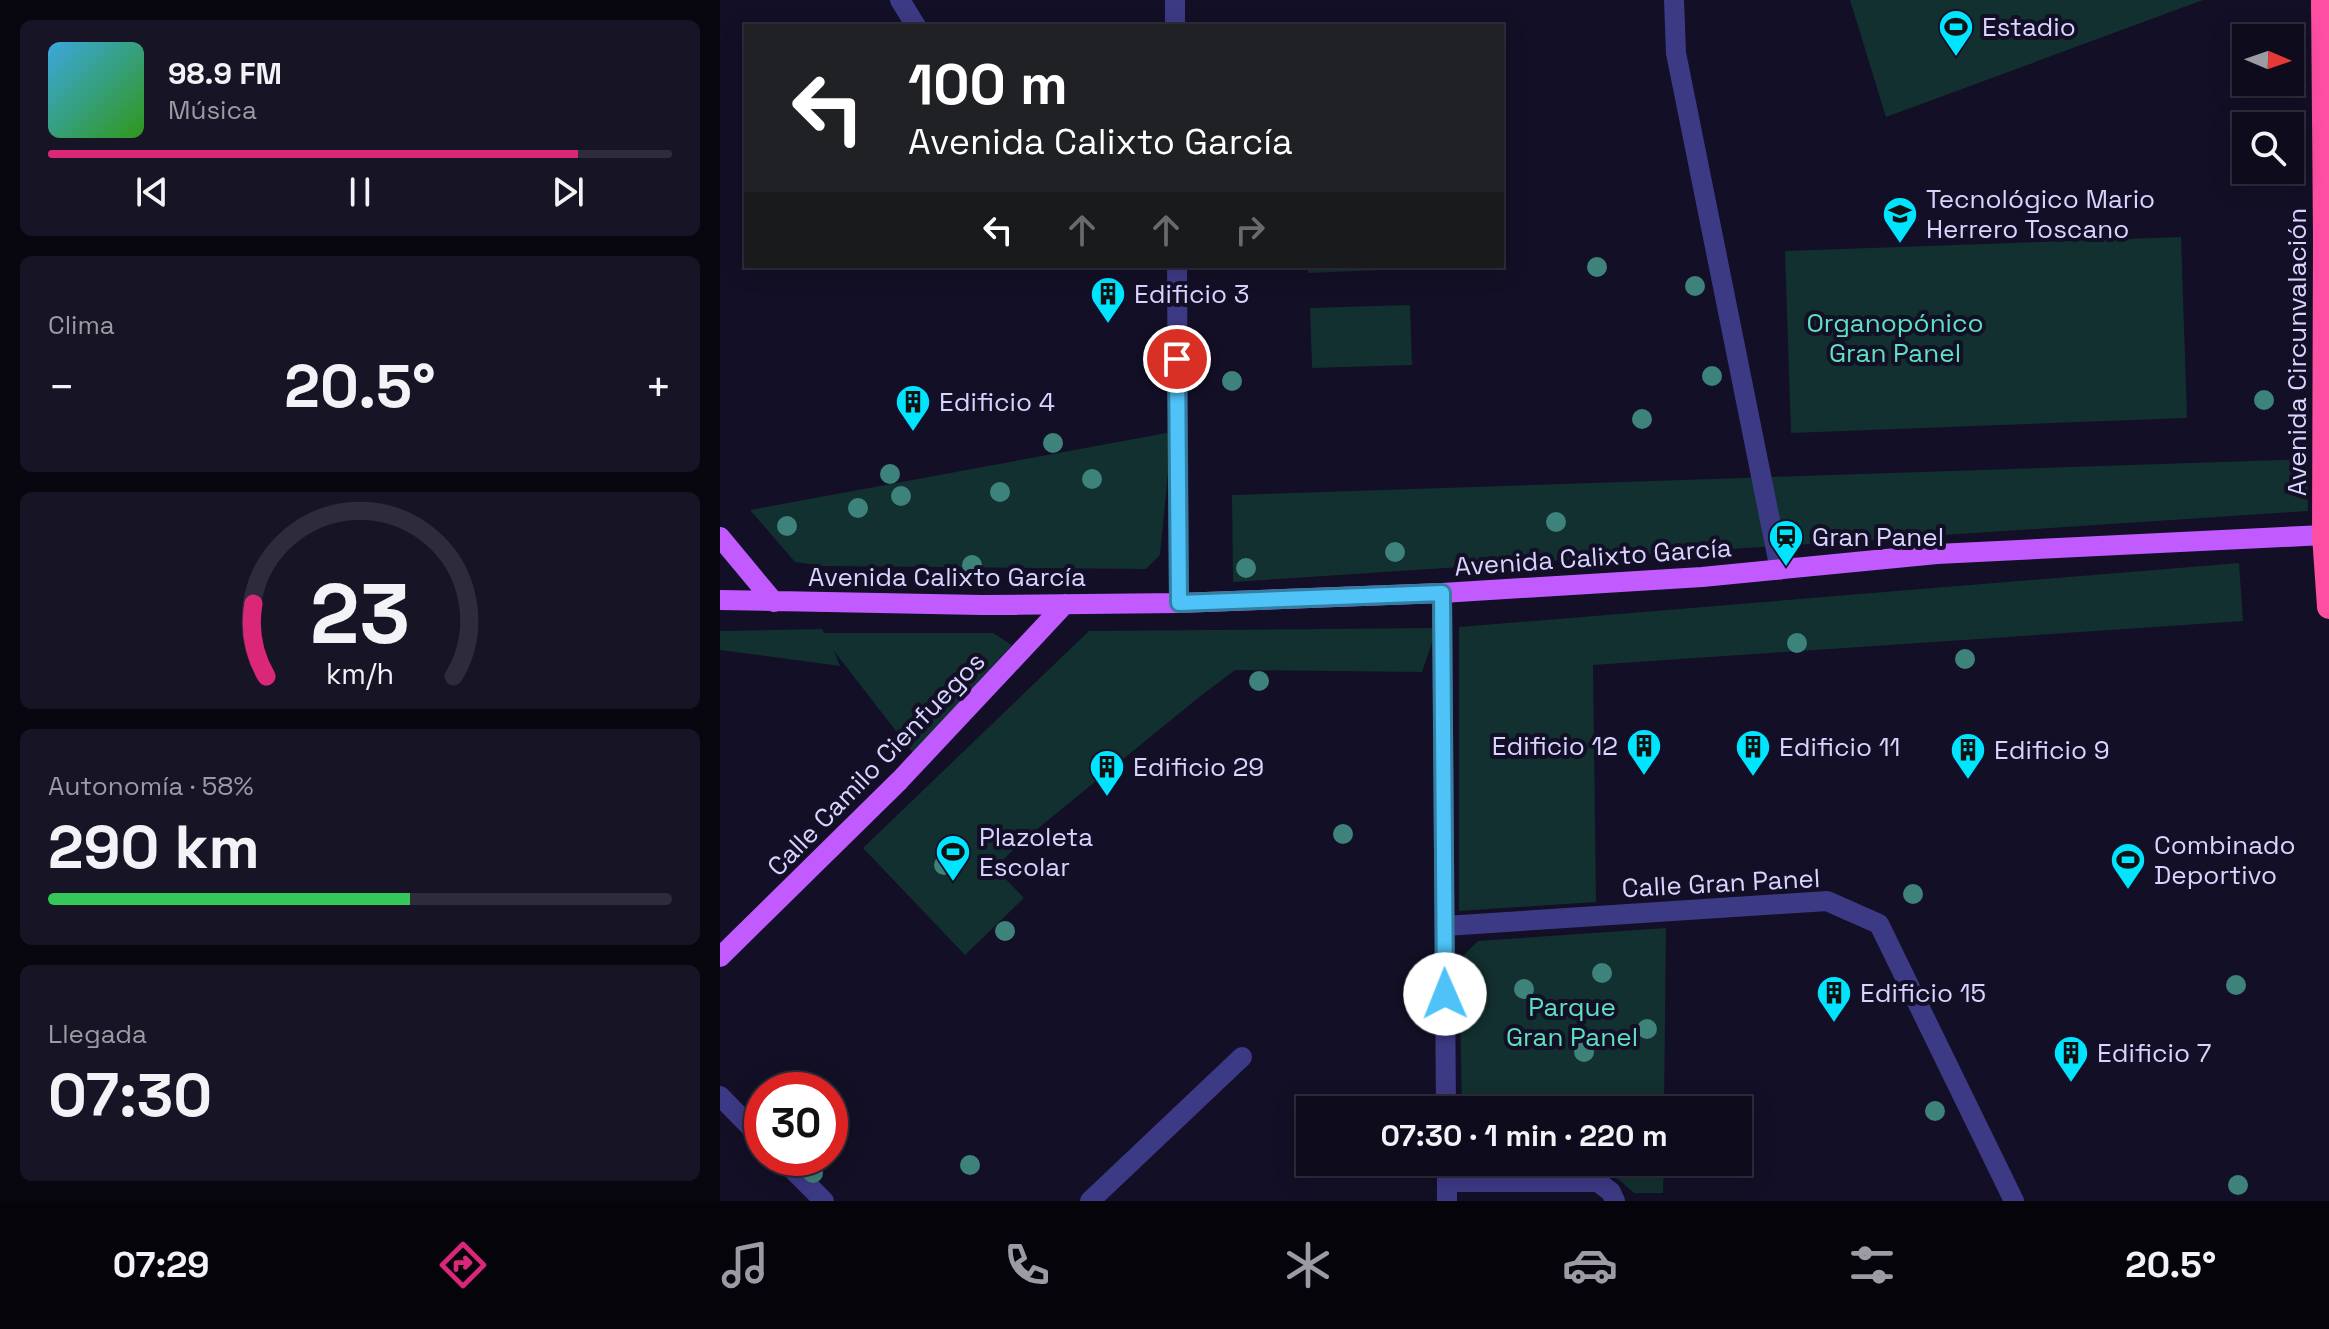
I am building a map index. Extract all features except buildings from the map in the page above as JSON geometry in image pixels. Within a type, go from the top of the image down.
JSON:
[{"type":"highway","name":"Avenida Circunvalación","points":[[2323,0],[2329,607]]},
{"type":"main road","name":"Avenida Calixto García","points":[[720,600],[1179,603],[1442,593],[1780,570],[1937,554],[2327,534]]},
{"type":"main road","points":[[720,537],[774,602]]},
{"type":"main road","name":"Calle Camilo Cienfuegos","points":[[720,957],[910,770],[1065,604]]},
{"type":"street","points":[[900,0],[915,24]]},
{"type":"street","points":[[1175,0],[1175,24]]},
{"type":"street","points":[[1674,0],[1676,53],[1780,570]]},
{"type":"street","points":[[1177,268],[1179,603]]},
{"type":"street","points":[[1442,593],[1446,1096]]},
{"type":"street","name":"Calle Gran Panel","points":[[1445,926],[1827,901],[1879,924],[2014,1201]]},
{"type":"street","points":[[1090,1201],[1242,1057]]},
{"type":"street","points":[[720,1096],[744,1121]]},
{"type":"street","points":[[799,1176],[824,1201]]},
{"type":"street","points":[[1447,1182],[1598,1182],[1611,1192],[1615,1201]]},
{"type":"green space","name":"Estadio","points":[[1850,0],[2203,0],[1886,117]]},
{"type":"green space","name":"Organopónico Gran Panel","points":[[2181,237],[2187,418],[1791,433],[1785,251]]},
{"type":"green space","points":[[1308,268],[1408,268],[1408,269],[1308,273]]},
{"type":"green space","points":[[1410,305],[1412,365],[1312,368],[1310,308]]},
{"type":"green space","points":[[1172,432],[1160,555],[1146,569],[824,566],[795,562],[750,510]]},
{"type":"green space","points":[[2307,459],[2308,511],[1233,582],[1232,495]]},
{"type":"green space","points":[[2239,563],[2243,621],[1593,665],[1596,902],[1459,911],[1459,627]]},
{"type":"green space","points":[[1437,628],[1422,672],[1235,670],[1020,843],[995,868],[1024,898],[965,955],[863,848],[1089,631]]},
{"type":"green space","points":[[822,629],[824,633],[993,633],[1012,645],[913,753],[834,651],[840,666],[720,650],[720,631]]},
{"type":"green space","name":"Parque Gran Panel","points":[[1666,928],[1664,1096],[1462,1096],[1459,960],[1478,941]]},
{"type":"green space","points":[[1615,1176],[1664,1176],[1663,1193],[1634,1193]]},
{"type":"place","name":"Estadio","points":[[1956,58]]},
{"type":"place","name":"Tecnológico Mario Herrero Toscano","points":[[1900,245]]},
{"type":"place","name":"Edificio 3","points":[[1108,325]]},
{"type":"place","name":"Edificio 4","points":[[913,433]]},
{"type":"place","name":"Gran Panel","points":[[1786,568]]},
{"type":"place","name":"Edificio 12","points":[[1644,777]]},
{"type":"place","name":"Edificio 11","points":[[1753,778]]},
{"type":"place","name":"Edificio 9","points":[[1968,781]]},
{"type":"place","name":"Edificio 29","points":[[1107,798]]},
{"type":"place","name":"Plazoleta Escolar","points":[[953,883]]},
{"type":"place","name":"Combinado Deportivo","points":[[2128,891]]},
{"type":"place","name":"Edificio 15","points":[[1834,1024]]},
{"type":"place","name":"Edificio 7","points":[[2071,1084]]},
{"type":"route","points":[[1177,359],[1179,603],[1442,593],[1445,994]]}]
